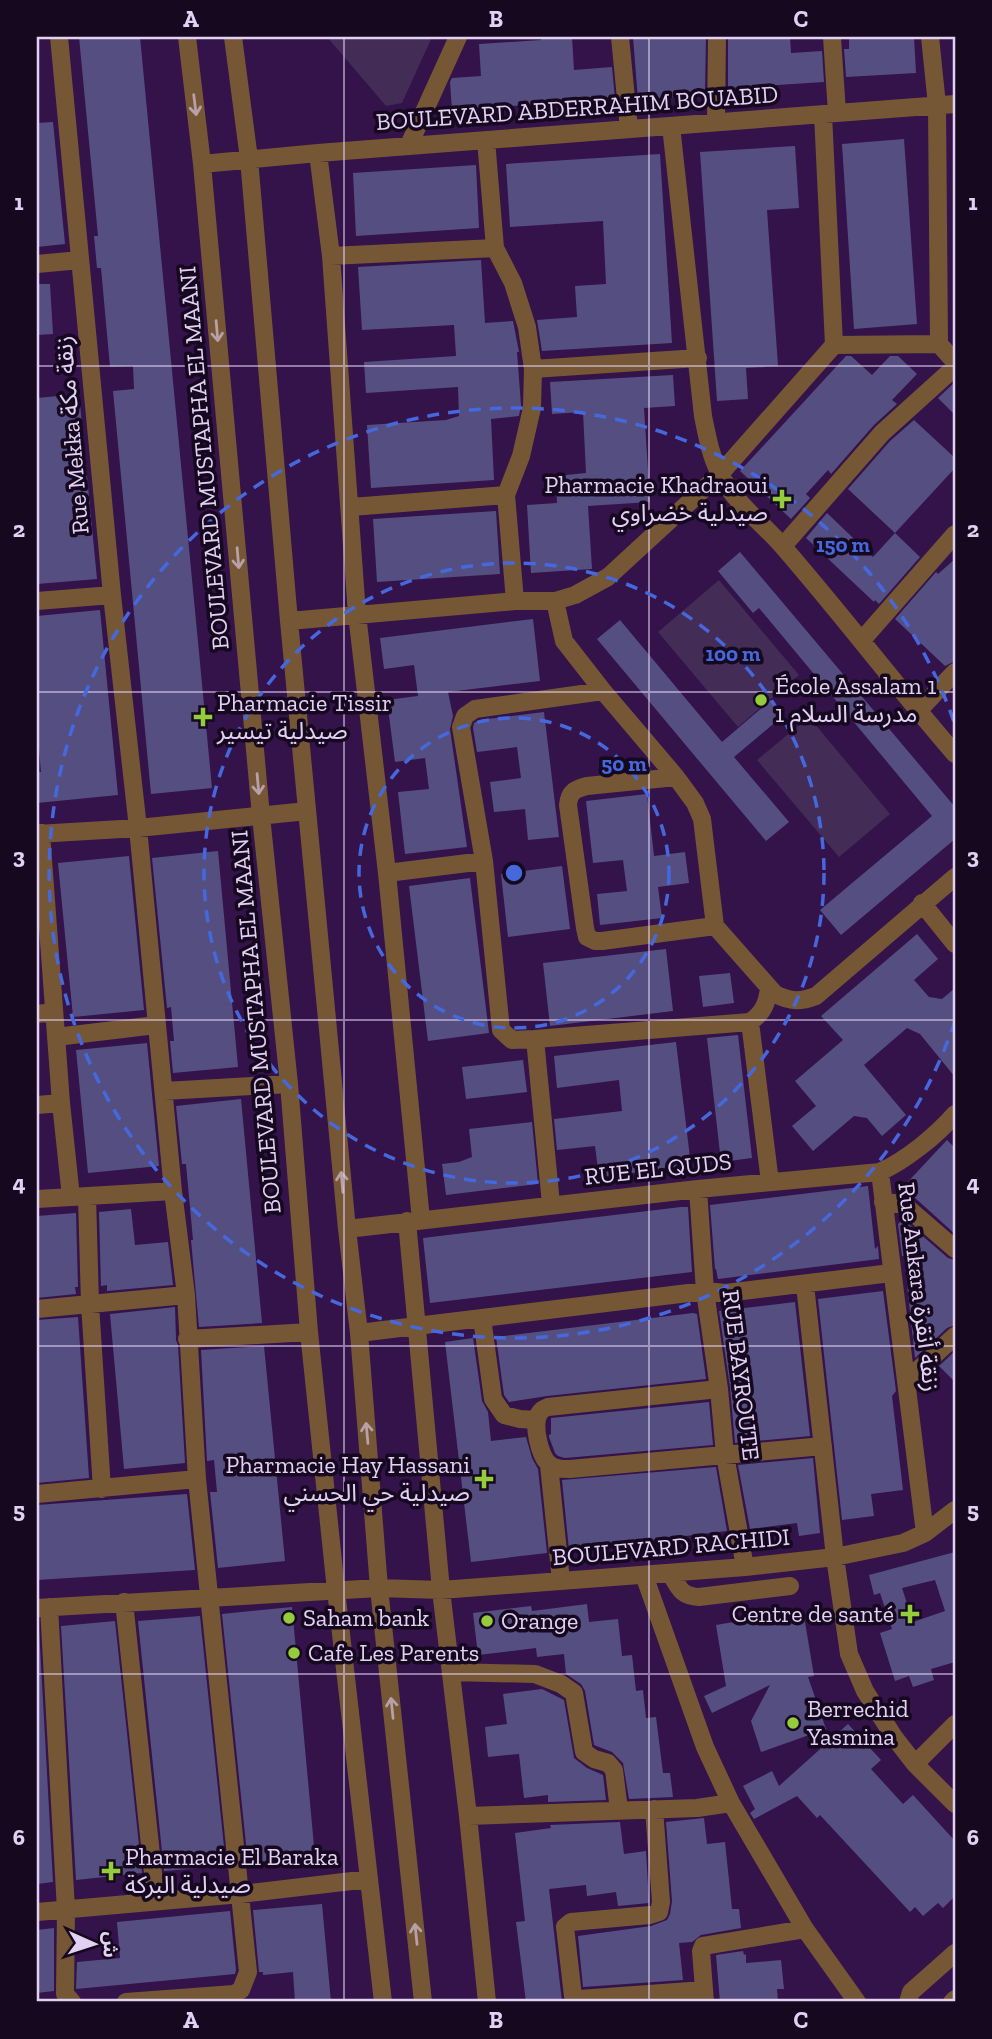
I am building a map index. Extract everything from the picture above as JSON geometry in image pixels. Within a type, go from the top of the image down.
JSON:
[{"type":"street","name":"Rue Mekka زنقة مكة","points":[[59,37],[112,595],[186,1295],[198,1479],[248,1972],[241,1990],[234,1994],[181,2000]]},
{"type":"street","name":"BOULEVARD MUSTAPHA EL MAANI","points":[[187,37],[202,163],[261,816],[289,1084],[309,1332],[383,2002]]},
{"type":"street","points":[[233,37],[250,159],[289,621],[359,1333],[379,1588],[423,2002]]},
{"type":"street","points":[[409,145],[457,37]]},
{"type":"street","points":[[620,37],[629,129]]},
{"type":"street","points":[[716,122],[717,37]]},
{"type":"street","points":[[289,621],[515,601],[555,601],[575,595],[608,577],[720,474],[834,345],[830,113],[832,37]]},
{"type":"street","points":[[930,37],[946,104],[939,344],[955,362]]},
{"type":"street","name":"BOULEVARD ABDERRAHIM BOUABID","points":[[202,163],[946,104]]},
{"type":"street","points":[[671,126],[703,416],[709,445],[720,474],[739,500],[783,546],[955,754]]},
{"type":"street","points":[[486,140],[495,248],[513,283],[527,327],[533,369],[532,408],[521,456],[506,495],[515,601]]},
{"type":"street","points":[[318,153],[331,256],[358,614],[387,873],[414,1221],[417,1326],[441,1590],[487,2002]]},
{"type":"street","points":[[331,256],[495,248]]},
{"type":"street","points":[[37,264],[80,260]]},
{"type":"street","points":[[834,345],[939,344]]},
{"type":"street","points":[[533,369],[698,358]]},
{"type":"street","points":[[783,546],[882,433],[955,368]]},
{"type":"street","points":[[351,507],[506,495]]},
{"type":"street","points":[[862,640],[955,534]]},
{"type":"street","points":[[37,601],[112,595]]},
{"type":"street","points":[[555,601],[564,640],[695,803],[702,819],[715,926],[769,988],[787,1000],[800,1002],[816,996],[955,877]]},
{"type":"street","points":[[918,711],[955,672]]},
{"type":"street","points":[[603,691],[475,709],[465,716],[461,727],[484,861],[500,1030],[512,1040],[750,1023],[760,1016],[764,1009],[769,988]]},
{"type":"street","points":[[676,777],[576,788],[569,796],[568,805],[587,937],[602,941],[715,926]]},
{"type":"street","points":[[102,1489],[90,1304],[79,1197],[61,1103],[56,1037],[46,1013],[39,833],[138,828],[307,811]]},
{"type":"street","points":[[387,873],[484,861]]},
{"type":"street","points":[[922,903],[955,944]]},
{"type":"street","points":[[750,1023],[770,1182]]},
{"type":"street","points":[[56,1037],[156,1026]]},
{"type":"street","points":[[535,1039],[551,1204]]},
{"type":"street","points":[[164,1091],[289,1084]]},
{"type":"street","points":[[37,1105],[61,1103]]},
{"type":"street","name":"RUE EL QUDS","points":[[347,1229],[551,1204],[880,1172],[898,1164],[952,1123]]},
{"type":"street","name":"Rue Ankara زنقة أنقرة","points":[[880,1172],[925,1533]]},
{"type":"street","name":"RUE BAYROUTE","points":[[698,1189],[705,1291],[725,1455],[746,1567]]},
{"type":"street","points":[[37,1199],[173,1191]]},
{"type":"street","points":[[883,1202],[902,1204],[955,1248]]},
{"type":"street","points":[[359,1333],[705,1291],[726,1293],[891,1273]]},
{"type":"street","points":[[805,1284],[835,1557],[849,1654],[876,1709],[894,1737],[915,1764],[955,1804]]},
{"type":"street","points":[[37,1309],[186,1295]]},
{"type":"street","points":[[482,1318],[493,1399],[504,1415],[536,1420]]},
{"type":"street","points":[[187,1339],[309,1332]]},
{"type":"street","points":[[906,1381],[955,1336]]},
{"type":"street","points":[[561,1581],[549,1465],[543,1456],[536,1430],[536,1420],[541,1411],[548,1407],[719,1389]]},
{"type":"street","points":[[549,1465],[570,1469],[823,1446]]},
{"type":"street","points":[[37,1494],[198,1479]]},
{"type":"street","name":"BOULEVARD RACHIDI","points":[[43,1607],[379,1588],[441,1590],[746,1567],[835,1557],[903,1543],[925,1533],[955,1510]]},
{"type":"street","points":[[670,1573],[682,1593],[689,1597],[790,1586]]},
{"type":"street","points":[[644,1575],[705,1746],[731,1803],[805,1929],[857,2002]]},
{"type":"street","points":[[124,1602],[156,1901]]},
{"type":"street","points":[[43,1607],[66,1910],[65,1994],[72,2002]]},
{"type":"street","points":[[451,1672],[535,1674],[561,1684],[574,1693],[584,1752],[594,1759],[608,1763],[614,1770],[620,1810]]},
{"type":"street","points":[[915,1764],[955,1724]]},
{"type":"street","points":[[468,1816],[697,1808],[731,1803]]},
{"type":"street","points":[[654,1809],[661,1902],[659,1913],[567,1924],[565,1927],[572,1996],[579,1999],[705,1996],[701,1951],[703,1946],[805,1929]]},
{"type":"street","points":[[37,1912],[241,1894],[369,1879]]},
{"type":"street","points":[[908,2002],[911,1992],[955,1953]]},
{"type":"street","points":[[126,2002],[181,2000]]},
{"type":"shaded area","points":[[327,37],[432,37],[402,103],[386,106]]},
{"type":"shaded area","points":[[719,580],[799,675],[738,727],[658,632]]},
{"type":"shaded area","points":[[809,717],[890,814],[839,857],[757,760]]},
{"type":"building","points":[[79,37],[140,37],[212,788],[151,794],[113,391],[134,389],[133,366],[110,367],[101,268],[97,268],[94,236],[98,236]]},
{"type":"building","points":[[541,37],[572,37],[574,70],[612,67],[615,99],[452,110],[452,78],[481,76],[479,44],[541,40]]},
{"type":"building","points":[[633,37],[706,37],[705,90],[702,90],[702,95],[638,100]]},
{"type":"building","points":[[728,37],[790,37],[791,53],[822,51],[824,82],[728,88]]},
{"type":"building","points":[[849,37],[914,37],[916,73],[846,77],[844,49],[849,49]]},
{"type":"building","points":[[53,122],[65,244],[37,247],[37,123]]},
{"type":"building","points":[[904,139],[917,324],[854,329],[842,144]]},
{"type":"building","points":[[795,146],[799,208],[767,210],[778,366],[746,368],[748,399],[717,401],[700,152]]},
{"type":"building","points":[[660,154],[672,343],[542,351],[537,320],[577,317],[575,286],[606,284],[603,221],[510,227],[506,164]]},
{"type":"building","points":[[476,165],[479,228],[356,236],[353,173]]},
{"type":"building","points":[[481,260],[485,323],[513,321],[519,352],[519,416],[491,419],[494,480],[371,488],[367,425],[446,420],[459,416],[458,387],[366,393],[364,362],[456,356],[454,325],[362,330],[358,267]]},
{"type":"building","points":[[37,284],[50,284],[53,334],[37,335]]},
{"type":"building","points":[[846,356],[851,356],[872,375],[890,356],[898,356],[917,374],[892,400],[897,404],[874,425],[831,474],[828,470],[806,494],[810,498],[791,519],[740,471]]},
{"type":"building","points":[[673,375],[675,406],[644,408],[650,502],[588,506],[592,569],[531,573],[527,505],[557,503],[556,476],[586,473],[583,412],[552,414],[550,382]]},
{"type":"building","points":[[955,382],[955,415],[938,398]]},
{"type":"building","points":[[79,394],[97,579],[37,584],[37,398]]},
{"type":"building","points":[[914,420],[955,458],[955,468],[895,533],[848,489],[890,441]]},
{"type":"building","points":[[496,511],[500,574],[377,582],[373,519]]},
{"type":"building","points":[[827,513],[873,557],[895,533],[920,557],[879,604],[806,538]]},
{"type":"building","points":[[740,552],[955,807],[955,839],[841,935],[820,910],[932,816],[759,608],[753,613],[718,571]]},
{"type":"building","points":[[955,559],[955,661],[945,666],[895,619],[936,572],[938,574]]},
{"type":"building","points":[[100,610],[118,795],[37,803],[37,772],[41,772],[37,726],[37,616]]},
{"type":"building","points":[[533,619],[540,681],[448,692],[453,716],[450,729],[467,847],[405,854],[398,792],[429,789],[425,758],[395,762],[387,700],[418,696],[414,665],[384,669],[380,638]]},
{"type":"building","points":[[620,620],[722,742],[771,700],[784,715],[734,757],[789,822],[766,841],[597,639]]},
{"type":"building","points":[[544,712],[559,837],[528,840],[525,809],[494,812],[490,782],[521,778],[517,747],[477,752],[473,728],[474,723],[479,720]]},
{"type":"building","points":[[647,794],[654,856],[685,852],[689,883],[658,887],[662,918],[600,925],[597,894],[627,891],[623,860],[593,863],[586,801]]},
{"type":"building","points":[[218,851],[238,1067],[173,1073],[171,1007],[167,1008],[152,858]]},
{"type":"building","points":[[129,856],[144,1010],[73,1017],[58,863]]},
{"type":"building","points":[[562,866],[570,929],[508,937],[501,874]]},
{"type":"building","points":[[470,878],[489,1033],[428,1041],[409,886]]},
{"type":"building","points":[[917,934],[938,959],[914,980],[929,997],[942,999],[955,988],[955,1077],[920,1034],[907,1028],[864,1065],[906,1115],[882,1136],[867,1118],[854,1116],[813,1151],[792,1126],[816,1106],[795,1081],[843,1040],[821,1016]]},
{"type":"building","points":[[666,949],[673,1011],[550,1026],[543,963]]},
{"type":"building","points":[[730,973],[734,1003],[703,1007],[699,976]]},
{"type":"building","points":[[738,1035],[752,1158],[721,1162],[707,1038]]},
{"type":"building","points":[[676,1042],[691,1166],[599,1177],[595,1146],[557,1150],[554,1119],[622,1111],[619,1080],[557,1088],[554,1056]]},
{"type":"building","points":[[147,1043],[159,1166],[88,1173],[76,1050]]},
{"type":"building","points":[[523,1060],[527,1092],[466,1099],[462,1067]]},
{"type":"building","points":[[241,1099],[262,1323],[199,1327],[186,1164],[182,1164],[176,1106]]},
{"type":"building","points":[[532,1122],[538,1184],[446,1195],[442,1164],[472,1157],[469,1129]]},
{"type":"building","points":[[947,1140],[955,1148],[955,1234],[903,1187]]},
{"type":"building","points":[[868,1186],[875,1249],[878,1246],[879,1259],[718,1279],[710,1205]]},
{"type":"building","points":[[688,1207],[692,1272],[430,1303],[423,1238]]},
{"type":"building","points":[[131,1209],[135,1245],[168,1242],[173,1285],[107,1291],[107,1285],[101,1286],[99,1212]]},
{"type":"building","points":[[76,1213],[76,1294],[37,1298],[37,1216]]},
{"type":"building","points":[[903,1219],[948,1258],[955,1260],[955,1325],[947,1328],[915,1358],[898,1224]]},
{"type":"building","points":[[883,1291],[896,1391],[892,1396],[903,1490],[871,1494],[874,1516],[842,1520],[818,1299]]},
{"type":"building","points":[[795,1302],[810,1436],[735,1443],[719,1311]]},
{"type":"building","points":[[175,1307],[185,1463],[124,1469],[110,1314]]},
{"type":"building","points":[[697,1314],[706,1379],[509,1402],[504,1395],[496,1337]]},
{"type":"building","points":[[78,1317],[89,1478],[37,1483],[37,1320]]},
{"type":"building","points":[[473,1338],[491,1441],[526,1437],[538,1469],[547,1553],[471,1562],[445,1342]]},
{"type":"building","points":[[264,1346],[285,1561],[218,1568],[210,1492],[217,1492],[214,1460],[207,1461],[201,1350]]},
{"type":"building","points":[[955,1351],[955,1382],[939,1366]]},
{"type":"building","points":[[709,1402],[713,1445],[565,1458],[555,1453],[549,1437],[551,1418]]},
{"type":"building","points":[[813,1458],[820,1533],[799,1536],[797,1523],[750,1529],[738,1465]]},
{"type":"building","points":[[716,1467],[727,1531],[569,1550],[562,1480]]},
{"type":"building","points":[[187,1494],[195,1570],[37,1580],[37,1505]]},
{"type":"building","points":[[955,1552],[955,1662],[931,1669],[934,1680],[913,1687],[909,1676],[895,1681],[880,1633],[892,1629],[880,1593],[874,1595],[869,1575]],"holes":[[[935,1580],[945,1611],[913,1622],[902,1588]]]},
{"type":"building","points":[[587,1604],[589,1622],[618,1619],[622,1656],[632,1655],[636,1691],[643,1690],[646,1718],[656,1717],[663,1773],[670,1773],[673,1797],[629,1799],[623,1763],[612,1752],[594,1745],[585,1691],[581,1684],[566,1674],[564,1654],[537,1657],[536,1648],[478,1655],[473,1613],[531,1606],[532,1611]]},
{"type":"building","points":[[292,1607],[315,1857],[248,1863],[222,1614]]},
{"type":"building","points":[[803,1610],[814,1676],[808,1677],[826,1729],[761,1752],[751,1721],[770,1685],[712,1713],[704,1696],[726,1686],[716,1625]]},
{"type":"building","points":[[200,1616],[226,1866],[164,1871],[138,1621]]},
{"type":"building","points":[[115,1621],[142,1873],[76,1880],[61,1626]]},
{"type":"building","points":[[37,1628],[53,1882],[37,1884]]},
{"type":"building","points":[[542,1689],[564,1700],[574,1758],[603,1775],[606,1800],[548,1802],[548,1795],[524,1798],[519,1754],[488,1757],[485,1727],[507,1724],[503,1694]]},
{"type":"building","points":[[848,1724],[881,1760],[871,1769],[903,1804],[913,1795],[955,1841],[955,1896],[943,1908],[938,1903],[923,1916],[915,1907],[910,1912],[820,1815],[817,1818],[797,1796],[754,1819],[750,1813],[755,1809],[743,1786],[772,1771],[779,1786]]},
{"type":"building","points":[[704,1818],[707,1844],[725,1842],[732,1909],[739,1909],[741,1928],[701,1935],[692,1942],[679,1943],[683,1980],[583,1987],[578,1936],[651,1926],[667,1920],[672,1901],[666,1822]]},
{"type":"building","points":[[620,1822],[624,1854],[646,1851],[649,1903],[618,1906],[616,1892],[587,1896],[586,1885],[549,1889],[562,2002],[526,2002],[516,1922],[525,1921],[515,1833],[551,1828],[550,1825]]},
{"type":"building","points":[[322,1904],[331,2002],[295,2002],[293,1972],[263,1975],[263,1972],[259,1972],[253,1910]]},
{"type":"building","points":[[230,1911],[235,1974],[76,1989],[77,1962],[120,1958],[117,1922]]},
{"type":"building","points":[[54,1928],[54,1991],[37,1993],[37,1930]]},
{"type":"building","points":[[743,1951],[744,1955],[746,1954],[746,1963],[781,1960],[784,1989],[777,1989],[778,2002],[720,2002],[716,1955]]},
{"type":"place","name":"Pharmacie Khadraoui صيدلية خضراوي","points":[[782,499]]},
{"type":"place","name":"École Assalam 1 مدرسة السلام 1","points":[[761,700]]},
{"type":"place","name":"Pharmacie Tissir صيدلية تيسير","points":[[203,717]]},
{"type":"place","name":"Pharmacie Hay Hassani صيدلية حي الحسني","points":[[484,1479]]},
{"type":"place","name":"Centre de santé","points":[[910,1614]]},
{"type":"place","name":"Saham bank","points":[[289,1618]]},
{"type":"place","name":"Orange","points":[[487,1621]]},
{"type":"place","name":"Cafe Les Parents","points":[[294,1653]]},
{"type":"place","name":"Berrechid Yasmina","points":[[793,1723]]},
{"type":"place","name":"Pharmacie El Baraka صيدلية البركة","points":[[111,1871]]}]
